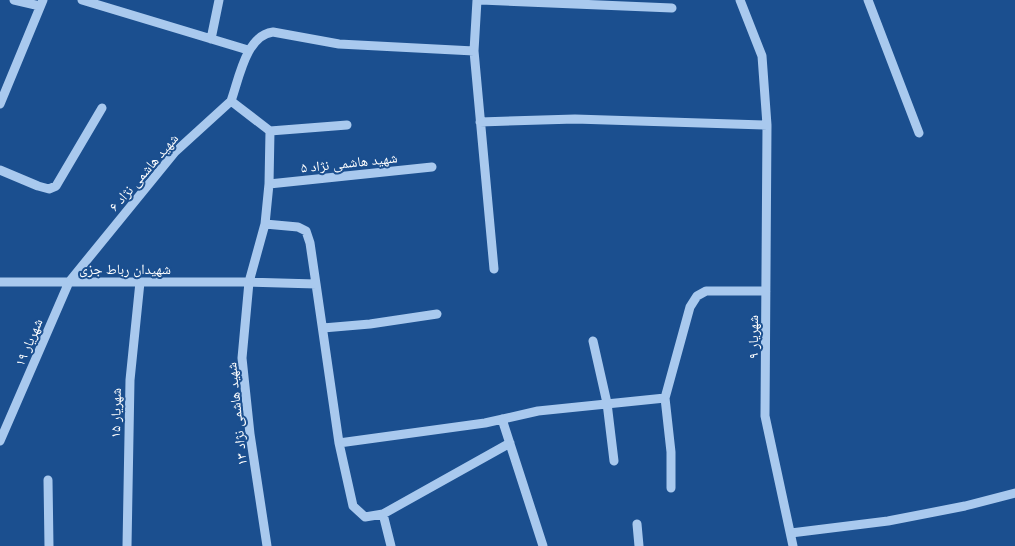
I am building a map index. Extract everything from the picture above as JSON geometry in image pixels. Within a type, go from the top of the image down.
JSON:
[{"type":"street","points":[[1,100],[41,3],[14,0]]},
{"type":"street","points":[[82,0],[248,50]]},
{"type":"street","points":[[211,39],[219,0]]},
{"type":"street","points":[[476,0],[474,51],[494,269]]},
{"type":"street","points":[[481,0],[672,8]]},
{"type":"street","name":"شهریار ۹","points":[[740,0],[762,56],[767,125],[766,416],[793,546]]},
{"type":"street","points":[[868,0],[919,133]]},
{"type":"street","points":[[347,125],[270,131],[231,101],[248,50],[264,33],[273,32],[339,44],[474,51]]},
{"type":"street","name":"شهید هاشمی نژاد ۶","points":[[69,282],[175,152],[231,101]]},
{"type":"street","points":[[0,170],[38,186],[49,189],[56,186],[102,108]]},
{"type":"street","points":[[480,122],[575,119],[767,125]]},
{"type":"street","name":"شهید هاشمی نژاد ۱۳","points":[[267,546],[250,434],[242,358],[249,282],[265,224],[269,184],[270,131]]},
{"type":"street","name":"شهید هاشمی نژاد ۵","points":[[269,184],[432,167]]},
{"type":"street","points":[[265,224],[298,227],[306,231],[310,243],[339,443],[353,506],[365,517],[383,514],[510,442]]},
{"type":"street","name":"شهیدان رباط جزی","points":[[0,282],[249,282],[316,284]]},
{"type":"street","name":"شهریار ۱۹","points":[[0,441],[69,282]]},
{"type":"street","name":"شهریار ۱۵","points":[[128,546],[130,380],[140,282]]},
{"type":"street","points":[[671,488],[671,452],[666,398],[690,307],[697,296],[706,291],[766,291]]},
{"type":"street","points":[[322,328],[370,324],[437,314]]},
{"type":"street","points":[[593,341],[606,403],[614,461]]},
{"type":"street","points":[[339,443],[485,423],[538,411],[666,398]]},
{"type":"street","points":[[502,419],[543,546]]},
{"type":"street","points":[[48,480],[49,546]]},
{"type":"street","points":[[791,533],[888,521],[965,506],[1015,493]]},
{"type":"street","points":[[383,514],[391,546]]},
{"type":"street","points":[[637,524],[640,546]]}]
